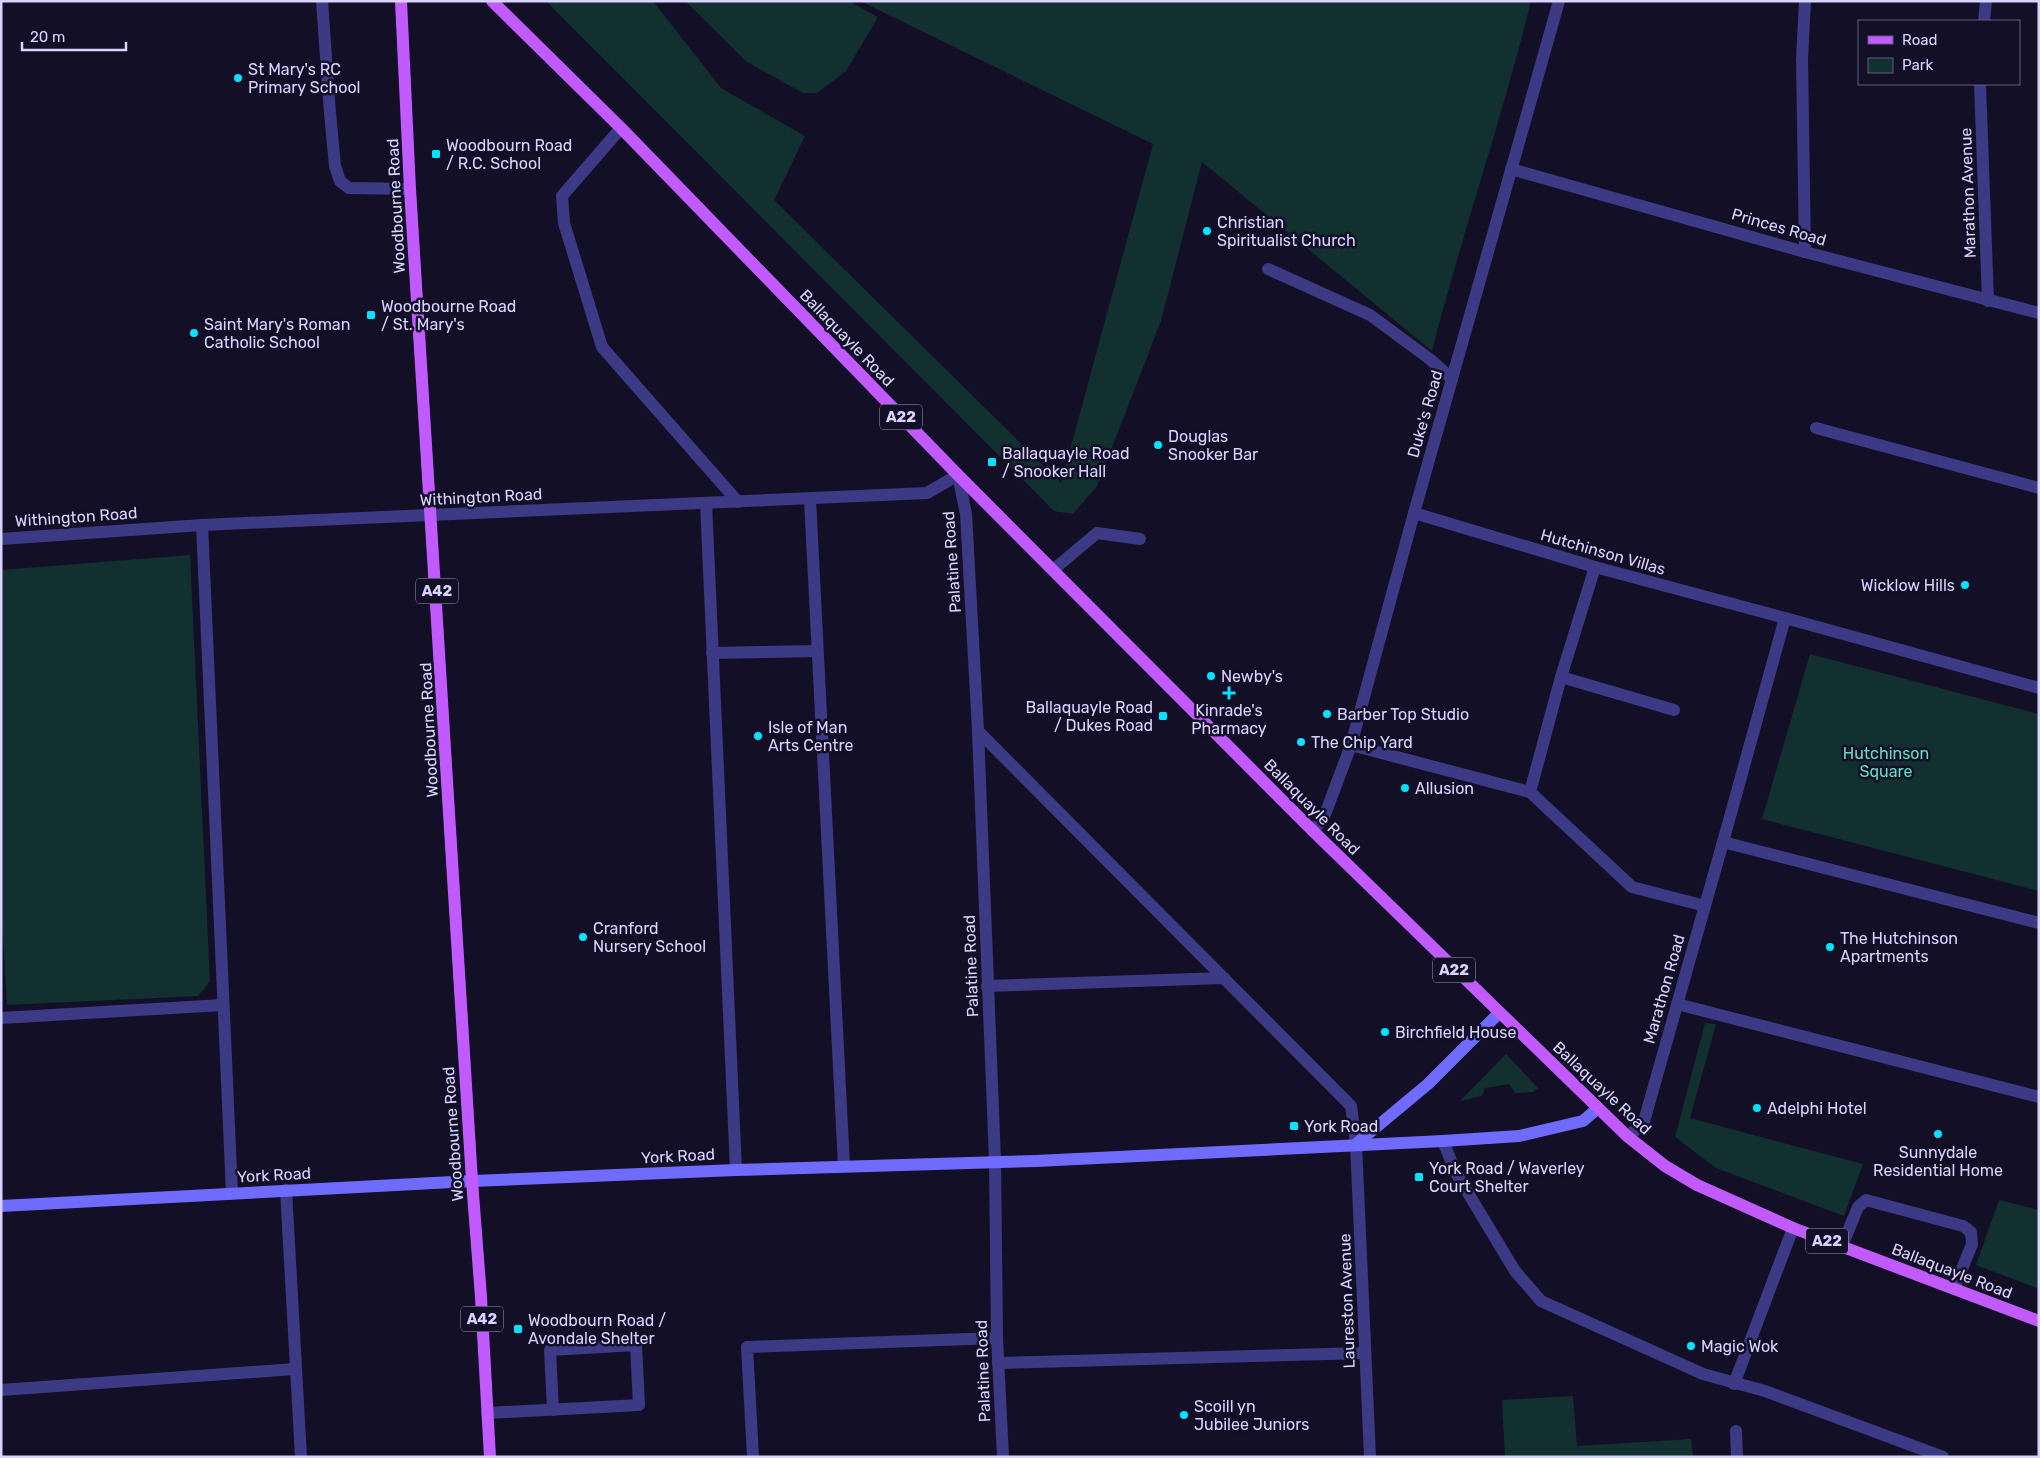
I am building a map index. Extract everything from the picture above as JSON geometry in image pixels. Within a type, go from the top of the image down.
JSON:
[{"type":"main road","name":"Woodbourne Road","points":[[401,1],[410,189],[490,1457]]},
{"type":"main road","name":"Ballaquayle Road","points":[[492,1],[620,128],[958,475],[1312,830],[1627,1136],[1664,1166],[1697,1185],[1793,1228],[2039,1321]]},
{"type":"main road","points":[[1356,1144],[1428,1084],[1499,1013]]},
{"type":"main road","name":"York Road","points":[[1,1206],[232,1192],[472,1181],[995,1161],[1443,1141],[1519,1136],[1583,1121],[1598,1108]]},
{"type":"street","points":[[322,1],[331,130],[335,166],[340,181],[349,188],[410,189]]},
{"type":"street","name":"Duke's Road","points":[[1312,830],[1323,820],[1351,745],[1414,513],[1559,1]]},
{"type":"street","points":[[1805,1],[1802,59],[1805,252]]},
{"type":"street","points":[[1984,20],[1986,1]]},
{"type":"street","name":"Marathon Avenue","points":[[1980,85],[1988,301]]},
{"type":"street","points":[[620,128],[562,196],[564,223],[602,347],[738,502]]},
{"type":"street","name":"Princes Road","points":[[1511,169],[1805,252],[2039,314]]},
{"type":"street","points":[[1268,269],[1370,315],[1431,360],[1452,379]]},
{"type":"street","points":[[1816,428],[2039,488]]},
{"type":"street","name":"Withington Road","points":[[1,539],[202,525],[927,493],[958,475]]},
{"type":"street","name":"Palatine Road","points":[[958,475],[966,514],[978,731],[995,1161],[997,1338],[1003,1457]]},
{"type":"street","points":[[810,499],[844,1166]]},
{"type":"street","points":[[706,503],[736,1170]]},
{"type":"street","name":"Hutchinson Villas","points":[[1414,513],[1595,567],[1785,618]]},
{"type":"street","points":[[202,525],[232,1192]]},
{"type":"street","points":[[1053,570],[1097,533],[1140,539]]},
{"type":"street","points":[[1530,792],[1561,677],[1595,567]]},
{"type":"street","points":[[2039,688],[1785,618],[1723,842],[2039,923]]},
{"type":"street","points":[[712,653],[817,651]]},
{"type":"street","points":[[1561,677],[1674,710]]},
{"type":"street","name":"Laureston Avenue","points":[[978,731],[1351,1106],[1356,1144],[1370,1457]]},
{"type":"street","points":[[1351,745],[1530,792],[1632,887],[1705,906]]},
{"type":"street","name":"Marathon Road","points":[[1627,1136],[1643,1125],[1723,842]]},
{"type":"street","points":[[988,986],[1224,978]]},
{"type":"street","points":[[1677,1004],[2039,1097]]},
{"type":"street","points":[[1,1018],[223,1005]]},
{"type":"street","points":[[1443,1141],[1456,1173],[1515,1271],[1541,1301],[1703,1374],[1765,1391],[1944,1457]]},
{"type":"street","points":[[286,1190],[300,1457]]},
{"type":"street","points":[[1842,1246],[1858,1207],[1866,1200],[1963,1226],[1971,1232],[1972,1244],[1954,1289]]},
{"type":"street","points":[[1734,1384],[1793,1228]]},
{"type":"street","points":[[753,1457],[747,1347],[997,1338]]},
{"type":"street","points":[[487,1413],[553,1410],[639,1405],[636,1345],[550,1350],[553,1410]]},
{"type":"street","points":[[998,1363],[1365,1353]]},
{"type":"street","points":[[1,1390],[295,1369]]},
{"type":"street","points":[[1736,1431],[1737,1457]]},
{"type":"green space","points":[[546,1],[653,1],[721,88],[805,136],[774,200],[1061,483],[1153,144],[860,1],[1531,1],[1508,89],[1432,351],[1202,162],[1161,321],[1097,486],[1073,514],[1054,511]]},
{"type":"green space","points":[[685,1],[849,1],[878,17],[846,71],[817,93],[803,93],[747,62]]},
{"type":"green space","points":[[190,555],[210,981],[198,996],[7,1005],[1,905],[1,570]]},
{"type":"green space","name":"Hutchinson Square","points":[[1810,654],[2039,714],[2039,891],[1762,819]]},
{"type":"green space","points":[[1705,1023],[1716,1024],[1690,1118],[1863,1164],[1844,1216],[1716,1168],[1675,1137]]},
{"type":"green space","points":[[1506,1054],[1538,1088],[1533,1092],[1515,1093],[1509,1084],[1485,1088],[1482,1096],[1460,1101]]},
{"type":"green space","points":[[1999,1200],[2039,1210],[2039,1289],[1976,1265]]},
{"type":"green space","points":[[1573,1396],[1577,1446],[1691,1439],[1693,1457],[1505,1457],[1502,1400]]},
{"type":"place","name":"St Mary's RC Primary School","points":[[238,78]]},
{"type":"place","name":"Woodbourn Road / R.C. School","points":[[436,154]]},
{"type":"place","name":"Christian Spiritualist Church","points":[[1207,231]]},
{"type":"place","name":"Woodbourne Road / St. Mary's","points":[[371,315]]},
{"type":"place","name":"Saint Mary's Roman Catholic School","points":[[194,333]]},
{"type":"place","name":"Douglas Snooker Bar","points":[[1158,445]]},
{"type":"place","name":"Ballaquayle Road / Snooker Hall","points":[[992,462]]},
{"type":"place","name":"Wicklow Hills","points":[[1965,585]]},
{"type":"place","name":"Newby's","points":[[1211,676]]},
{"type":"place","name":"Kinrade's Pharmacy","points":[[1229,693]]},
{"type":"place","name":"Barber Top Studio","points":[[1327,714]]},
{"type":"place","name":"Ballaquayle Road / Dukes Road","points":[[1163,716]]},
{"type":"place","name":"Isle of Man Arts Centre","points":[[758,736]]},
{"type":"place","name":"The Chip Yard","points":[[1301,742]]},
{"type":"place","name":"Allusion","points":[[1405,788]]},
{"type":"place","name":"Cranford Nursery School","points":[[583,937]]},
{"type":"place","name":"The Hutchinson Apartments","points":[[1830,947]]},
{"type":"place","name":"Birchfield House","points":[[1385,1032]]},
{"type":"place","name":"Adelphi Hotel","points":[[1757,1108]]},
{"type":"place","name":"York Road","points":[[1294,1126]]},
{"type":"place","name":"Sunnydale Residential Home","points":[[1938,1134]]},
{"type":"place","name":"York Road / Waverley Court Shelter","points":[[1419,1177]]},
{"type":"place","name":"Woodbourn Road / Avondale Shelter","points":[[518,1329]]},
{"type":"place","name":"Magic Wok","points":[[1691,1346]]},
{"type":"place","name":"Scoill yn Jubilee Juniors","points":[[1184,1415]]}]
